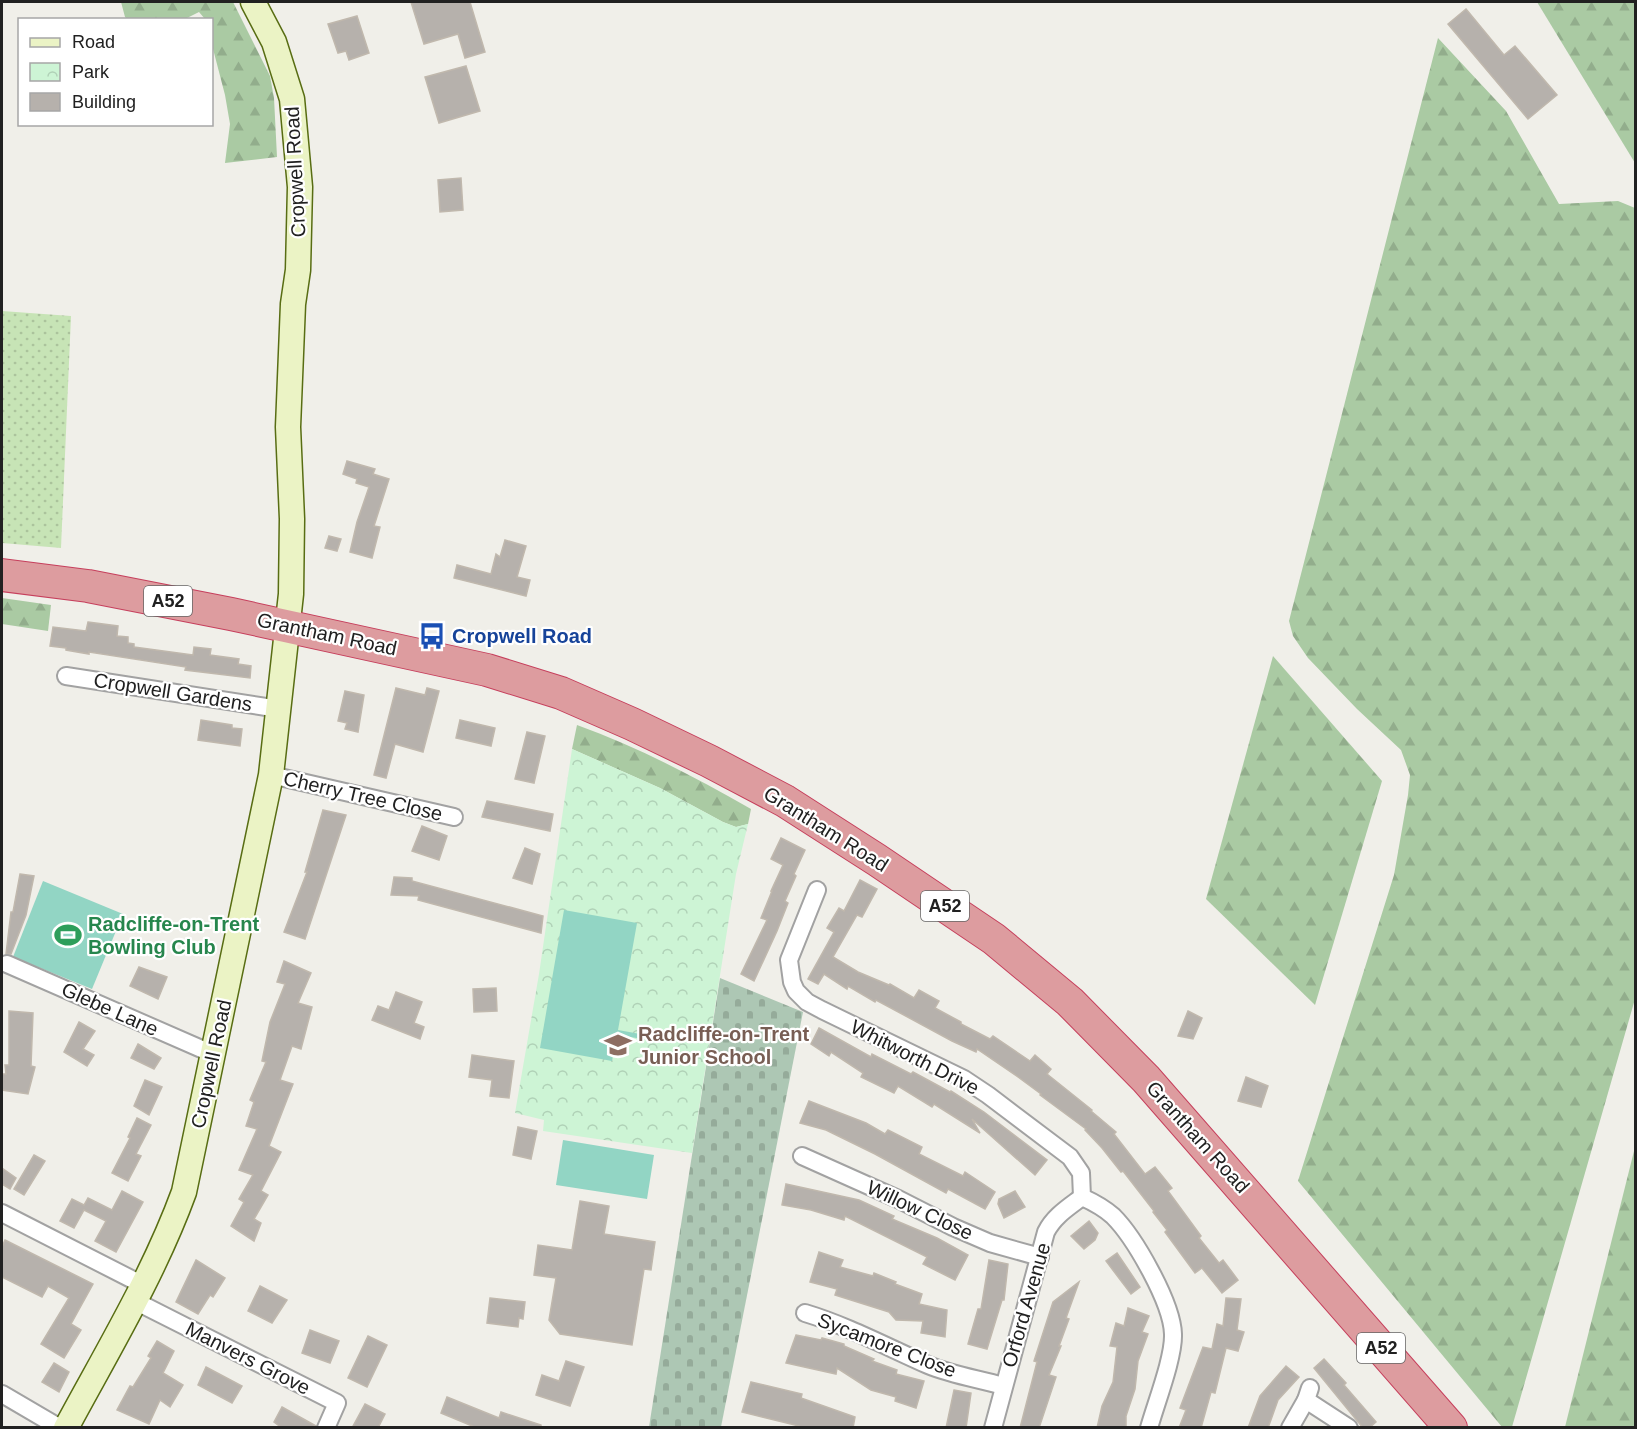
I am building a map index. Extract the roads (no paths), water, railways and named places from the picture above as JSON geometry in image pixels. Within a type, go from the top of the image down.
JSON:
[{"type":"highway","name":"Grantham Road","points":[[2,574],[88,586],[288,625],[487,670],[561,693],[632,724],[785,801],[994,939],[1070,1002],[1146,1079],[1451,1428]]},
{"type":"street","name":"Cropwell Road","points":[[66,1428],[171,1229],[184,1192],[271,775],[291,594],[292,519],[288,427],[293,304],[298,270],[300,187],[292,99],[274,42],[253,2]]},
{"type":"street","name":"Cropwell Gardens","points":[[66,676],[279,709]]},
{"type":"street","name":"Cherry Tree Close","points":[[271,775],[454,817]]},
{"type":"street","name":"Whitworth Drive","points":[[817,890],[789,960],[792,982],[801,997],[822,1010],[964,1079],[988,1095],[1070,1157],[1081,1173],[1082,1197]]},
{"type":"street","name":"Glebe Lane","points":[[7,964],[213,1054]]},
{"type":"street","name":"Willow Close","points":[[802,1156],[898,1199],[953,1227],[990,1242],[1040,1257]]},
{"type":"street","name":"Orford Avenue","points":[[993,1428],[1050,1224],[1082,1197]]},
{"type":"street","points":[[1082,1197],[1102,1207],[1123,1226],[1161,1290],[1169,1308],[1173,1336],[1172,1350],[1149,1428]]},
{"type":"street","points":[[2,1212],[139,1293]]},
{"type":"street","name":"Manvers Grove","points":[[139,1293],[337,1403],[326,1428]]},
{"type":"street","name":"Sycamore Close","points":[[805,1313],[857,1332],[931,1366],[1003,1386]]},
{"type":"street","points":[[2,1394],[60,1428]]},
{"type":"street","points":[[1290,1428],[1308,1394],[1349,1428]]},
{"type":"place","name":"Cropwell Road","points":[[432,636]]},
{"type":"place","name":"Radcliffe-on-Trent Bowling Club","points":[[68,935]]},
{"type":"place","name":"Radcliffe-on-Trent Junior School","points":[[618,1045]]}]
